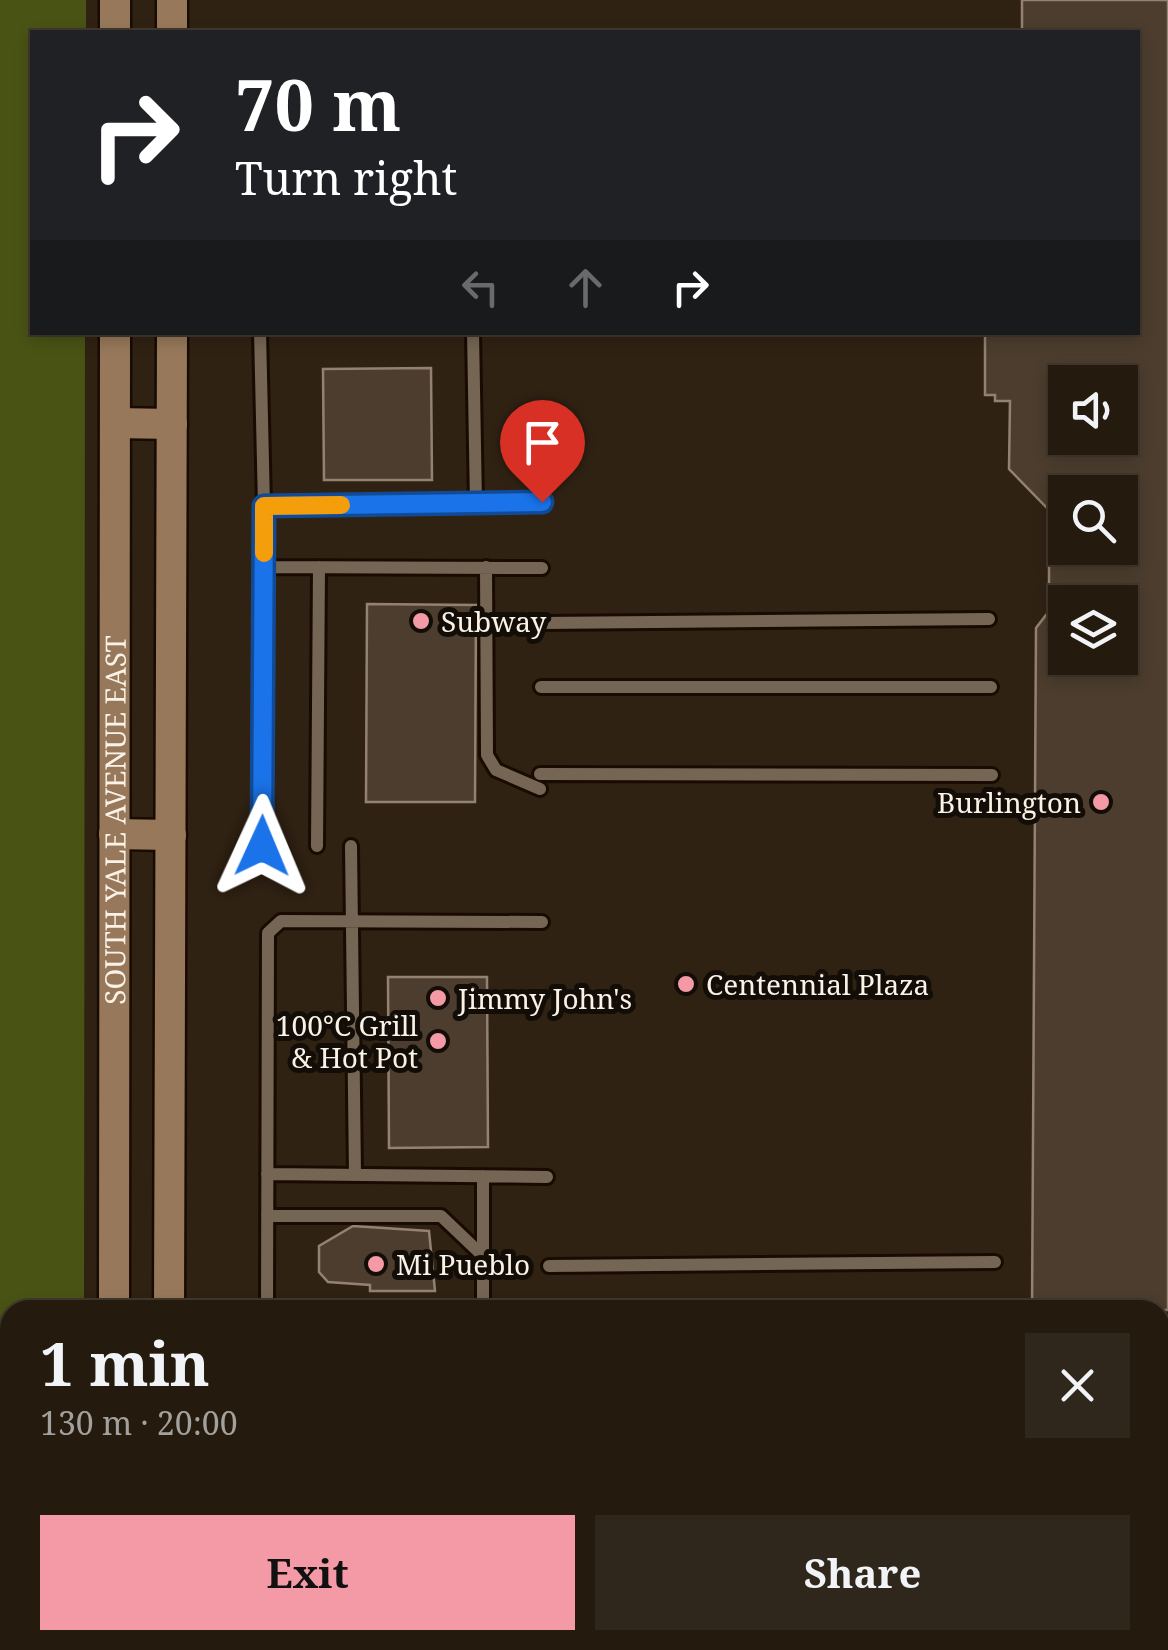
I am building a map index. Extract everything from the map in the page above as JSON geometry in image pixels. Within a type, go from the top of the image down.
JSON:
[{"type":"main road","points":[[115,0],[115,30]]},
{"type":"main road","points":[[172,0],[172,30]]},
{"type":"main road","name":"SOUTH YALE AVENUE EAST","points":[[114,1300],[115,335]]},
{"type":"main road","name":"SOUTH YALE AVENUE EAST","points":[[169,1300],[172,335]]},
{"type":"main road","points":[[116,423],[172,424]]},
{"type":"main road","points":[[114,834],[171,835]]},
{"type":"lane","points":[[260,335],[264,506],[262,846]]},
{"type":"lane","points":[[473,335],[476,504]]},
{"type":"lane","points":[[264,506],[542,502]]},
{"type":"lane","points":[[264,567],[542,568]]},
{"type":"lane","points":[[316,846],[320,567]]},
{"type":"lane","points":[[486,567],[487,755],[496,770],[540,781],[992,774]]},
{"type":"lane","points":[[542,623],[990,619]]},
{"type":"lane","points":[[541,687],[991,686]]},
{"type":"lane","points":[[350,846],[355,1175]]},
{"type":"lane","points":[[267,1300],[268,933],[281,921],[542,922]]},
{"type":"lane","points":[[266,1174],[547,1178]]},
{"type":"lane","points":[[483,1176],[484,1300]]},
{"type":"lane","points":[[266,1216],[441,1216],[484,1256]]},
{"type":"lane","points":[[549,1266],[995,1262]]},
{"type":"green space","points":[[0,0],[86,0],[86,30],[30,30],[30,335],[85,335],[84,1300],[0,1300]]},
{"type":"building","points":[[1022,0],[1168,0],[1168,1300],[1032,1300],[1036,628],[1048,612],[1048,675],[1138,675],[1138,585],[1049,585],[1049,565],[1138,565],[1138,475],[1048,475],[1048,509],[1009,469],[1010,401],[995,401],[995,395],[985,395],[985,335],[1140,335],[1140,30],[1022,30]]},
{"type":"building","points":[[431,368],[432,480],[324,480],[323,369]]},
{"type":"building","points":[[367,604],[476,605],[475,802],[366,802]]},
{"type":"building","points":[[388,977],[487,977],[488,1147],[389,1148]]},
{"type":"building","name":"Mi Pueblo","points":[[353,1226],[429,1231],[435,1291],[370,1291],[370,1285],[328,1282],[319,1272],[319,1246]]},
{"type":"slow traffic","points":[[264,553],[264,506],[341,505]]},
{"type":"place","name":"Subway","points":[[421,621]]},
{"type":"place","name":"Burlington","points":[[1101,802]]},
{"type":"place","name":"Centennial Plaza","points":[[686,984]]},
{"type":"place","name":"Jimmy John's","points":[[438,998]]},
{"type":"place","name":"100°C Grill & Hot Pot","points":[[438,1041]]},
{"type":"place","name":"Mi Pueblo","points":[[376,1264]]},
{"type":"route","points":[[262,846],[264,506],[542,502]]}]
